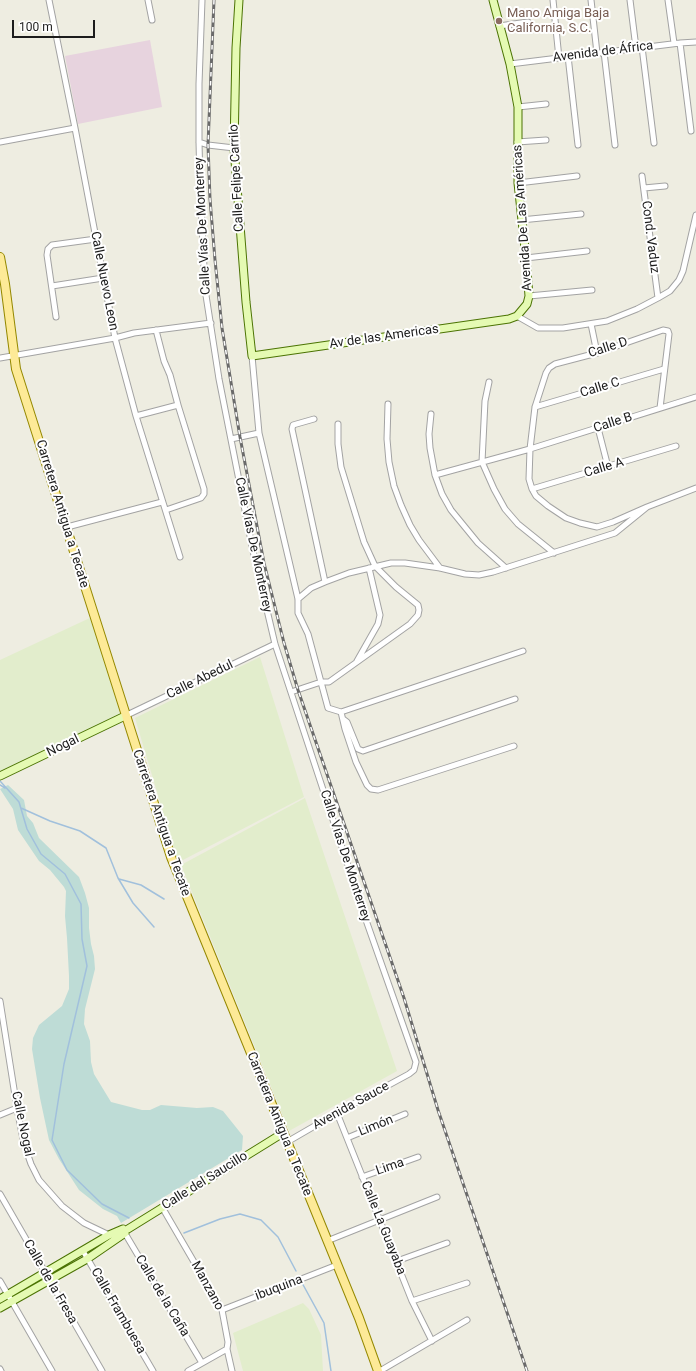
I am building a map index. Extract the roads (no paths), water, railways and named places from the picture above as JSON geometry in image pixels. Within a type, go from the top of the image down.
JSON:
[{"type":"main road","name":"Carretera Antigua a Tecate","points":[[0,257],[16,369],[165,839],[179,879],[379,1371]]},
{"type":"street","name":"Calle Nuevo Leon","points":[[49,0],[115,338],[136,416],[180,557]]},
{"type":"street","points":[[148,0],[152,20]]},
{"type":"street","name":"Calle Vías De Monterrey","points":[[202,0],[199,77],[199,142],[203,264],[205,288],[219,379],[230,439],[253,551],[275,644],[367,923],[416,1062],[414,1070]]},
{"type":"street","name":"Calle Felipe Carrilo","points":[[239,0],[236,48],[234,148],[245,294],[252,356]]},
{"type":"street","name":"Avenida De Las Américas","points":[[493,0],[510,64],[518,107],[518,183],[529,296],[527,304],[517,316]]},
{"type":"street","points":[[553,0],[559,58]]},
{"type":"street","points":[[591,0],[597,53]]},
{"type":"street","points":[[630,0],[636,48]]},
{"type":"street","points":[[668,0],[677,43],[691,131]]},
{"type":"street","points":[[499,26],[528,22]]},
{"type":"street","name":"Avenida de África","points":[[510,64],[642,47],[696,42]]},
{"type":"street","points":[[642,47],[654,143]]},
{"type":"street","points":[[604,52],[616,144]]},
{"type":"street","points":[[568,56],[578,145]]},
{"type":"street","points":[[518,107],[546,104]]},
{"type":"street","points":[[0,142],[75,128]]},
{"type":"street","points":[[517,142],[546,140]]},
{"type":"street","points":[[199,142],[234,148]]},
{"type":"street","points":[[518,183],[577,176]]},
{"type":"street","name":"Cond. Vaduz","points":[[642,176],[658,298]]},
{"type":"street","points":[[644,188],[665,186]]},
{"type":"street","points":[[521,220],[581,214]]},
{"type":"street","points":[[517,316],[538,328],[563,328],[607,321],[637,309],[658,298],[670,291],[679,280],[683,271],[696,215]]},
{"type":"street","points":[[56,316],[47,255],[48,249],[52,245],[96,239]]},
{"type":"street","points":[[526,258],[587,251]]},
{"type":"street","points":[[52,286],[103,278]]},
{"type":"street","points":[[529,296],[592,290]]},
{"type":"street","name":"Av de las Americas","points":[[252,356],[509,319],[517,316]]},
{"type":"street","points":[[0,358],[115,338],[134,333],[211,322]]},
{"type":"street","points":[[591,324],[597,352]]},
{"type":"street","points":[[156,330],[164,361],[170,374],[204,489],[204,494],[201,498],[166,510]]},
{"type":"street","name":"Calle D","points":[[535,407],[546,373],[549,368],[555,364],[663,330],[668,331],[669,334],[664,369]]},
{"type":"street","points":[[252,356],[260,433],[298,599],[298,613],[308,634],[328,708],[341,712],[523,651]]},
{"type":"street","points":[[660,408],[664,369]]},
{"type":"street","name":"Calle C","points":[[535,407],[664,369]]},
{"type":"street","points":[[490,382],[485,401],[482,462],[505,509],[518,524],[554,553]]},
{"type":"street","name":"Calle B","points":[[435,475],[530,449],[696,397]]},
{"type":"street","points":[[388,404],[387,439],[389,462],[394,486],[410,525],[419,540],[440,568]]},
{"type":"street","points":[[136,416],[178,405]]},
{"type":"street","points":[[535,407],[530,449],[529,479],[536,496],[566,518],[596,527],[613,522],[696,488]]},
{"type":"street","points":[[431,414],[429,434],[430,448],[435,475],[442,494],[465,528],[478,543],[506,568]]},
{"type":"street","points":[[314,419],[292,425],[292,429],[325,582]]},
{"type":"street","points":[[338,424],[338,444],[341,467],[372,567],[380,615],[378,624],[355,664]]},
{"type":"street","points":[[598,428],[608,467]]},
{"type":"street","points":[[230,439],[260,433]]},
{"type":"street","name":"Calle A","points":[[532,489],[676,446]]},
{"type":"street","points":[[66,527],[162,502]]},
{"type":"street","points":[[298,599],[312,588],[325,582],[372,567],[391,563],[405,563],[440,568],[465,574],[479,575],[493,572],[615,533],[647,507]]},
{"type":"street","points":[[291,692],[321,682],[329,682],[410,624],[418,615],[418,605],[372,567]]},
{"type":"street","name":"Calle Abedul","points":[[125,716],[275,644]]},
{"type":"street","points":[[343,719],[347,722],[358,749],[363,751],[515,699]]},
{"type":"street","points":[[341,712],[356,762],[367,785],[372,789],[378,790],[514,746]]},
{"type":"street","name":"Nogal","points":[[0,776],[125,716]]},
{"type":"street","name":"Calle Nogal","points":[[0,1001],[17,1108],[24,1144],[31,1164],[40,1180],[62,1206],[84,1223],[109,1235]]},
{"type":"street","name":"Avenida Sauce","points":[[287,1142],[414,1070]]},
{"type":"street","points":[[1,1113],[17,1108]]},
{"type":"street","name":"Calle La Guayaba","points":[[337,1113],[412,1301],[432,1341]]},
{"type":"street","name":"Limón","points":[[347,1138],[405,1114]]},
{"type":"street","name":"Calle del Saucillo","points":[[0,1308],[9,1298],[47,1277],[87,1259],[125,1230],[283,1132]]},
{"type":"street","name":"Lima","points":[[362,1177],[418,1157]]},
{"type":"street","name":"Calle de la Fresa","points":[[0,1194],[102,1371]]},
{"type":"street","points":[[327,1241],[437,1197]]},
{"type":"street","name":"Manzano","points":[[162,1207],[222,1310],[227,1335],[227,1349],[232,1371]]},
{"type":"street","name":"Calle del Saucillo","points":[[47,1277],[83,1251],[109,1235],[125,1230]]},
{"type":"street","name":"Calle de la Caña","points":[[125,1230],[202,1363]]},
{"type":"street","points":[[397,1261],[447,1242]]},
{"type":"street","name":"Calle Frambuesa","points":[[83,1251],[153,1371]]},
{"type":"street","name":"ibuquina","points":[[222,1310],[337,1265]]},
{"type":"street","points":[[0,1281],[52,1371]]},
{"type":"street","points":[[412,1301],[467,1283]]},
{"type":"street","name":"Calle del Saucillo","points":[[0,1299],[9,1298]]},
{"type":"street","points":[[379,1371],[467,1320]]},
{"type":"street","points":[[188,1371],[227,1349]]},
{"type":"waterway","points":[[0,781],[19,802],[27,829],[41,854],[65,874],[81,904],[82,939],[87,966],[64,1064],[52,1140],[67,1170],[102,1204],[129,1218]]},
{"type":"waterway","points":[[0,785],[5,788]]},
{"type":"waterway","points":[[21,808],[50,821],[80,831],[106,848],[118,878],[133,903],[154,927]]},
{"type":"waterway","points":[[119,879],[141,885],[164,899]]},
{"type":"waterway","points":[[184,1233],[220,1219],[240,1214],[261,1220],[278,1237],[296,1271]]},
{"type":"waterway","points":[[301,1281],[324,1323],[331,1371]]},
{"type":"railway","points":[[214,0],[208,145],[210,199],[215,260],[222,328],[240,437],[264,563],[284,643],[298,690],[404,998],[438,1110],[527,1371]]},
{"type":"place","name":"Mano Amiga Baja California, S.C.","points":[[499,21]]}]
